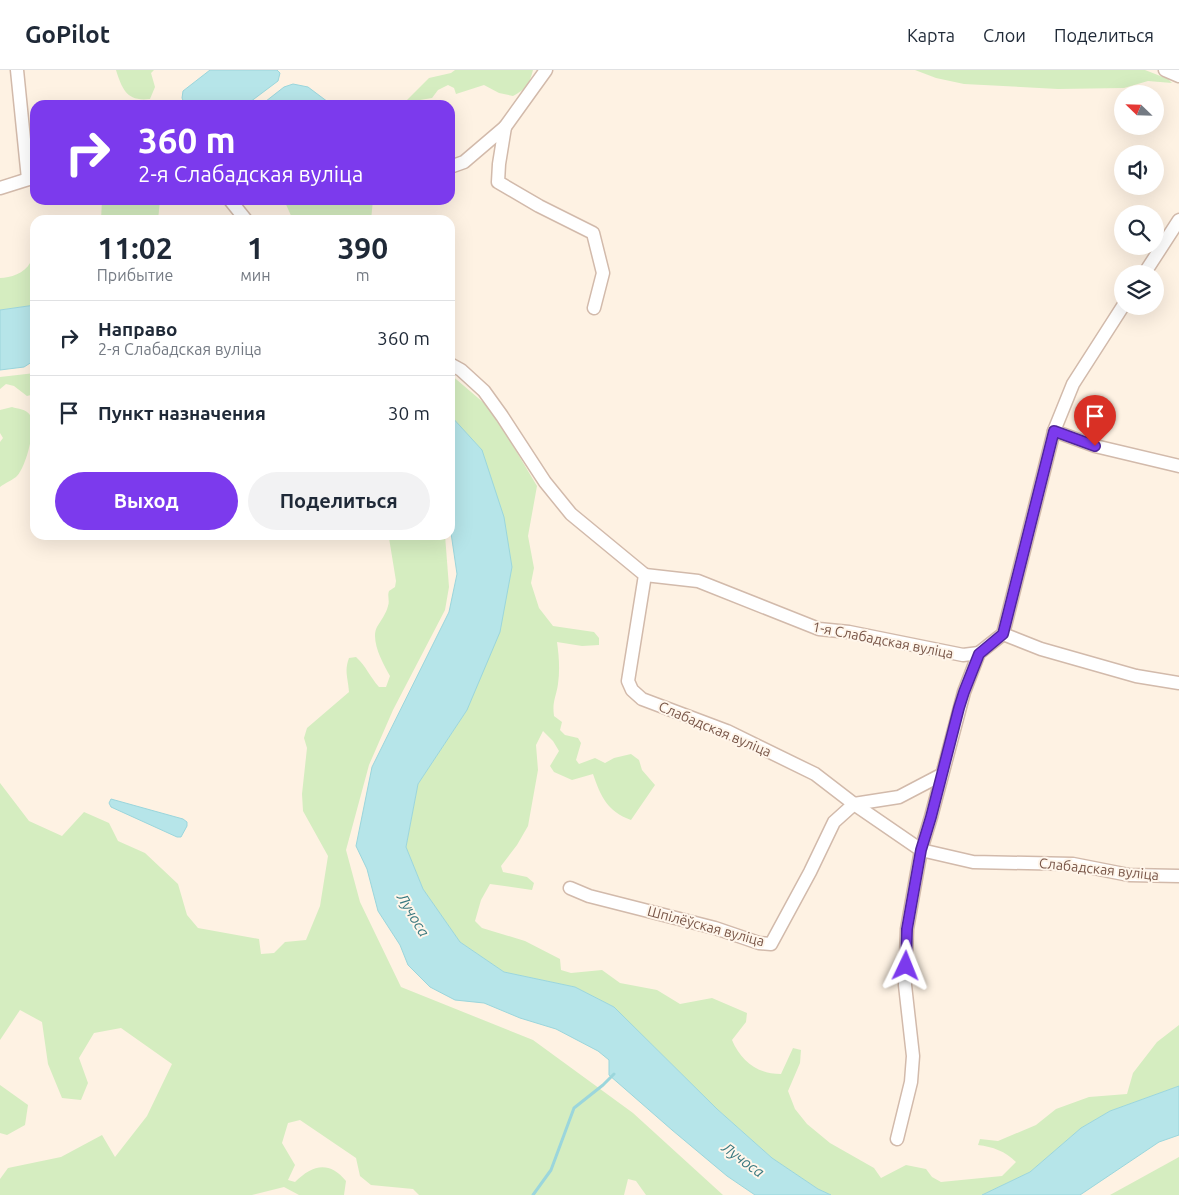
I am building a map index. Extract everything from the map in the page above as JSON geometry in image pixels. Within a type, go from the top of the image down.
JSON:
[{"type":"street","points":[[17,70],[30,164]]},
{"type":"street","points":[[455,165],[464,162],[505,127],[546,70]]},
{"type":"street","points":[[1165,70],[1179,76]]},
{"type":"street","points":[[505,127],[498,182],[539,206],[593,233],[603,273],[594,308]]},
{"type":"street","points":[[0,188],[30,179]]},
{"type":"street","points":[[234,205],[242,215]]},
{"type":"street","points":[[1150,265],[1179,220]]},
{"type":"street","points":[[897,1140],[911,1082],[913,1056],[905,984],[907,938],[921,850],[941,775],[964,692],[979,654],[1003,634],[1054,431],[1073,384],[1117,315]]},
{"type":"street","points":[[455,367],[484,392],[545,482],[570,514],[645,575]]},
{"type":"street","points":[[1054,431],[1095,446],[1179,466]]},
{"type":"street","name":"1-я Слабадская вуліца","points":[[645,575],[698,582],[819,629],[849,632],[963,655],[979,654]]},
{"type":"street","name":"Слабадская вуліца","points":[[645,575],[628,681],[632,690],[642,699],[727,731],[816,774],[854,804],[921,850],[973,862],[1073,864],[1129,875],[1179,876]]},
{"type":"street","points":[[1003,634],[1041,649],[1136,676],[1179,683]]},
{"type":"street","points":[[854,804],[899,797],[941,775]]},
{"type":"street","name":"Шпілёўская вуліца","points":[[570,888],[589,896],[715,928],[758,943],[771,944],[810,872],[834,822],[854,804]]},
{"type":"green space","points":[[116,70],[154,70],[151,73],[155,87],[150,99],[136,98],[127,93]]},
{"type":"green space","points":[[455,70],[533,70],[526,86],[513,96],[499,93],[484,85],[456,94],[454,88],[448,85],[438,90],[432,98],[407,100],[429,78],[451,73]]},
{"type":"green space","points":[[915,70],[1145,70],[1168,79],[1172,83],[1148,81],[1134,85],[1114,85],[1114,88],[1058,89],[964,84],[936,78]]},
{"type":"green space","points":[[102,205],[160,205],[158,215],[101,215]]},
{"type":"green space","points":[[286,205],[372,205],[372,215],[291,215]]},
{"type":"green space","points":[[30,263],[30,306],[0,310],[0,278],[13,276],[28,267]]},
{"type":"green space","points":[[30,374],[30,395],[27,396],[14,386],[6,384],[0,389],[0,377]]},
{"type":"green space","points":[[455,378],[491,409],[537,486],[528,536],[534,568],[531,583],[539,608],[553,626],[594,632],[599,638],[599,645],[582,646],[557,642],[559,674],[554,703],[554,716],[562,722],[560,730],[565,735],[578,738],[581,743],[576,760],[579,764],[595,758],[605,763],[614,758],[631,754],[639,760],[642,770],[655,785],[631,820],[616,812],[606,802],[593,774],[572,780],[554,772],[550,766],[559,751],[553,741],[543,731],[536,745],[538,770],[528,826],[517,845],[501,866],[503,872],[527,877],[534,883],[532,890],[490,884],[481,900],[475,921],[482,928],[525,941],[560,959],[561,970],[571,973],[602,970],[620,983],[657,990],[680,1004],[712,998],[747,1013],[746,1022],[732,1040],[740,1054],[757,1069],[764,1072],[781,1074],[793,1048],[801,1050],[800,1063],[788,1091],[795,1109],[807,1124],[830,1143],[874,1168],[881,1178],[906,1165],[926,1169],[932,1177],[941,1182],[1002,1176],[1016,1162],[998,1150],[978,1145],[980,1139],[998,1141],[1036,1125],[1056,1109],[1089,1097],[1127,1094],[1133,1073],[1157,1042],[1179,1025],[1179,1086],[1110,1111],[1081,1128],[1030,1172],[982,1195],[831,1195],[818,1189],[772,1158],[717,1109],[614,1007],[575,987],[504,972],[460,942],[423,889],[406,847],[418,784],[467,710],[482,450],[455,420]]},
{"type":"green space","points":[[12,407],[24,410],[30,415],[30,446],[20,471],[15,477],[0,487],[0,442],[3,438],[0,433],[0,410]]},
{"type":"green space","points":[[389,540],[445,540],[449,587],[445,610],[393,710],[369,765],[346,850],[360,902],[401,987],[533,1040],[633,1113],[723,1195],[646,1195],[636,1181],[628,1179],[624,1195],[419,1195],[413,1189],[371,1185],[360,1176],[356,1158],[300,1120],[288,1123],[282,1143],[295,1165],[288,1180],[295,1182],[301,1176],[314,1169],[320,1167],[327,1168],[340,1174],[346,1181],[344,1195],[299,1195],[284,1187],[252,1195],[0,1195],[0,1179],[8,1168],[61,1157],[102,1135],[115,1157],[147,1116],[172,1064],[121,1028],[94,1033],[79,1058],[88,1083],[81,1100],[62,1098],[48,1064],[42,1022],[20,1010],[0,1040],[0,783],[29,821],[62,836],[84,812],[109,823],[118,841],[145,853],[178,884],[187,915],[198,928],[259,939],[261,954],[274,953],[285,942],[306,940],[320,906],[328,856],[303,811],[302,794],[307,748],[304,738],[307,728],[349,692],[347,671],[349,658],[356,657],[379,687],[386,687],[390,676],[378,652],[375,632],[388,606],[389,591],[395,587],[396,581]]},
{"type":"green space","points":[[0,1085],[28,1105],[25,1125],[7,1135],[0,1133]]},
{"type":"green space","points":[[1179,1157],[1179,1195],[1110,1195]]},
{"type":"water","points":[[210,70],[277,70],[280,73],[278,81],[253,100],[183,100],[183,91]]},
{"type":"water","points":[[293,84],[308,87],[325,100],[267,100],[284,87]]},
{"type":"water","points":[[30,306],[30,363],[24,367],[0,370],[0,310]]},
{"type":"water","name":"Лучоса","points":[[455,420],[482,450],[504,517],[512,567],[500,632],[467,710],[418,784],[406,847],[423,889],[460,942],[504,972],[575,987],[614,1007],[717,1109],[772,1158],[818,1189],[831,1195],[755,1195],[727,1176],[609,1075],[609,1060],[598,1051],[556,1029],[520,1018],[484,1003],[455,1000],[430,987],[408,965],[400,945],[378,911],[367,869],[356,846],[372,767],[449,612],[457,574],[452,540],[455,540]]},
{"type":"water","points":[[111,799],[183,819],[187,822],[187,826],[181,837],[177,837],[111,807],[109,803]]},
{"type":"water","points":[[1179,1086],[1179,1135],[1159,1142],[1080,1195],[982,1195],[1030,1172],[1081,1128],[1110,1111]]},
{"type":"waterway","points":[[533,1195],[551,1170],[574,1108],[614,1074]]},
{"type":"route","points":[[906,966],[907,929],[921,850],[959,708],[979,654],[1003,634],[1054,431],[1095,446]]}]
